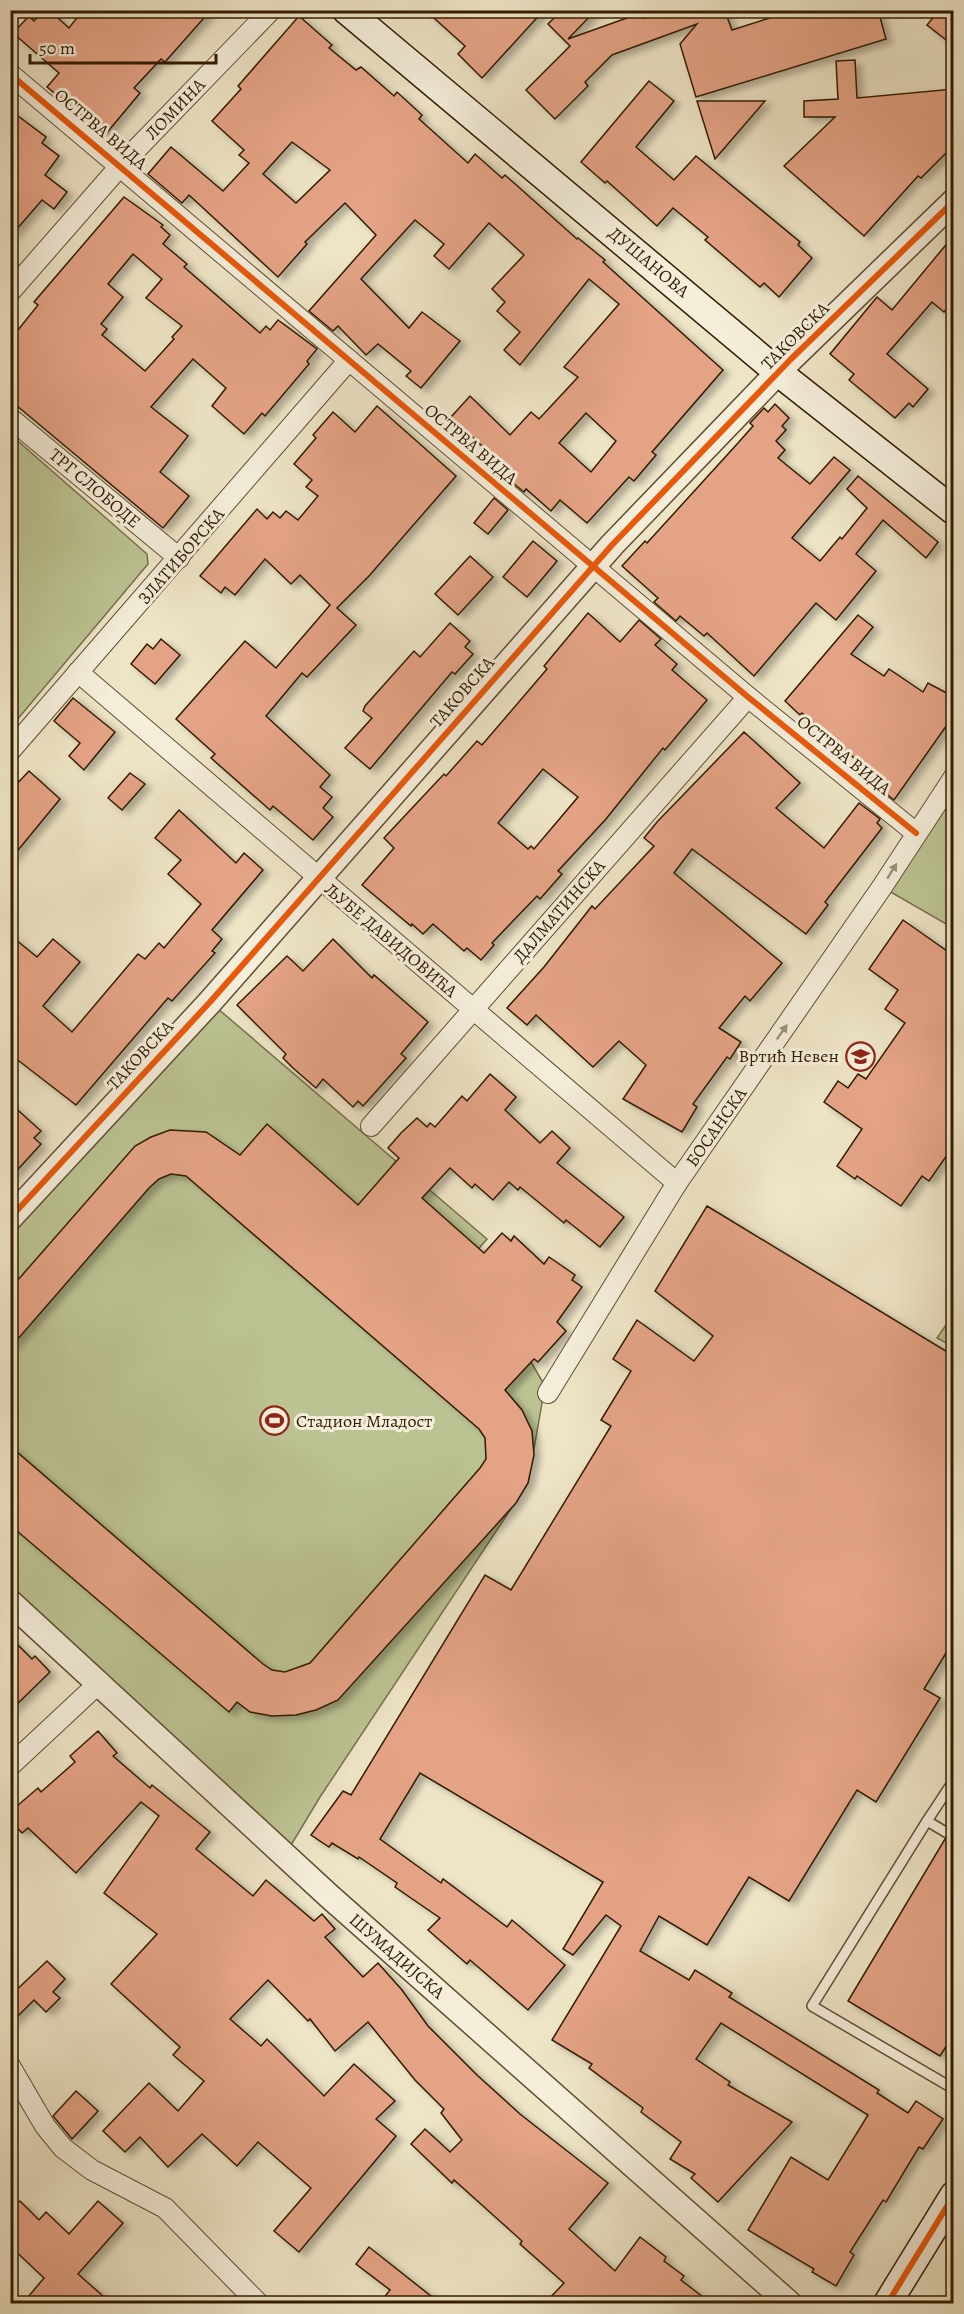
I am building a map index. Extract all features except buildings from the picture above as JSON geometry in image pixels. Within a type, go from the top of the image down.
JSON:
[{"type":"main road","name":"ДУШАНОВА","points":[[346,10],[779,373],[954,511]]},
{"type":"main road","points":[[895,2301],[954,2195]]},
{"type":"street","name":"ЛОМИНА","points":[[10,292],[120,165],[271,10]]},
{"type":"street","name":"ОСТРВА ВИДА","points":[[10,74],[748,697],[916,833]]},
{"type":"street","name":"ТАКОВСКА","points":[[10,1218],[210,1002],[593,566],[779,373],[954,201]]},
{"type":"street","name":"ЗЛАТИБОРСКА","points":[[10,751],[350,360]]},
{"type":"street","name":"ТРГ СЛОБОДЕ","points":[[10,418],[179,558]]},
{"type":"street","name":"ЉУБЕ ДАВИДОВИЋА","points":[[78,672],[677,1184]]},
{"type":"street","name":"ДАЛМАТИНСКА","points":[[371,1126],[748,697]]},
{"type":"street","name":"БОСАНСКА","points":[[548,1393],[677,1184],[882,887],[954,777]]},
{"type":"street","name":"ШУМАДИЈСКА","points":[[10,1602],[100,1682],[322,1889],[790,2304]]},
{"type":"street","points":[[10,1766],[100,1682]]},
{"type":"street","points":[[10,2066],[45,2126],[63,2148],[92,2170],[165,2208],[259,2304]]},
{"type":"lane","points":[[954,1780],[812,2006],[954,2089]]},
{"type":"lane","points":[[927,1821],[954,1838]]},
{"type":"green space","points":[[11,435],[147,554],[148,564],[11,727]]},
{"type":"green space","points":[[953,784],[953,928],[882,887]]},
{"type":"green space","name":"Стадион Младост","points":[[210,1002],[487,1239],[447,1285],[531,1362],[545,1386],[528,1483],[320,1797],[285,1855],[11,1599],[10,1218]]},
{"type":"green space","points":[[953,1315],[953,1347],[937,1338]]},
{"type":"cycle path","points":[[10,74],[748,697],[916,833]]},
{"type":"cycle path","points":[[10,1218],[210,1002],[612,545],[791,359],[954,201]]},
{"type":"cycle path","points":[[892,2296],[954,2195]]},
{"type":"place","name":"Вртић Невен","points":[[860,1056]]},
{"type":"place","name":"Стадион Младост","points":[[275,1421]]}]
